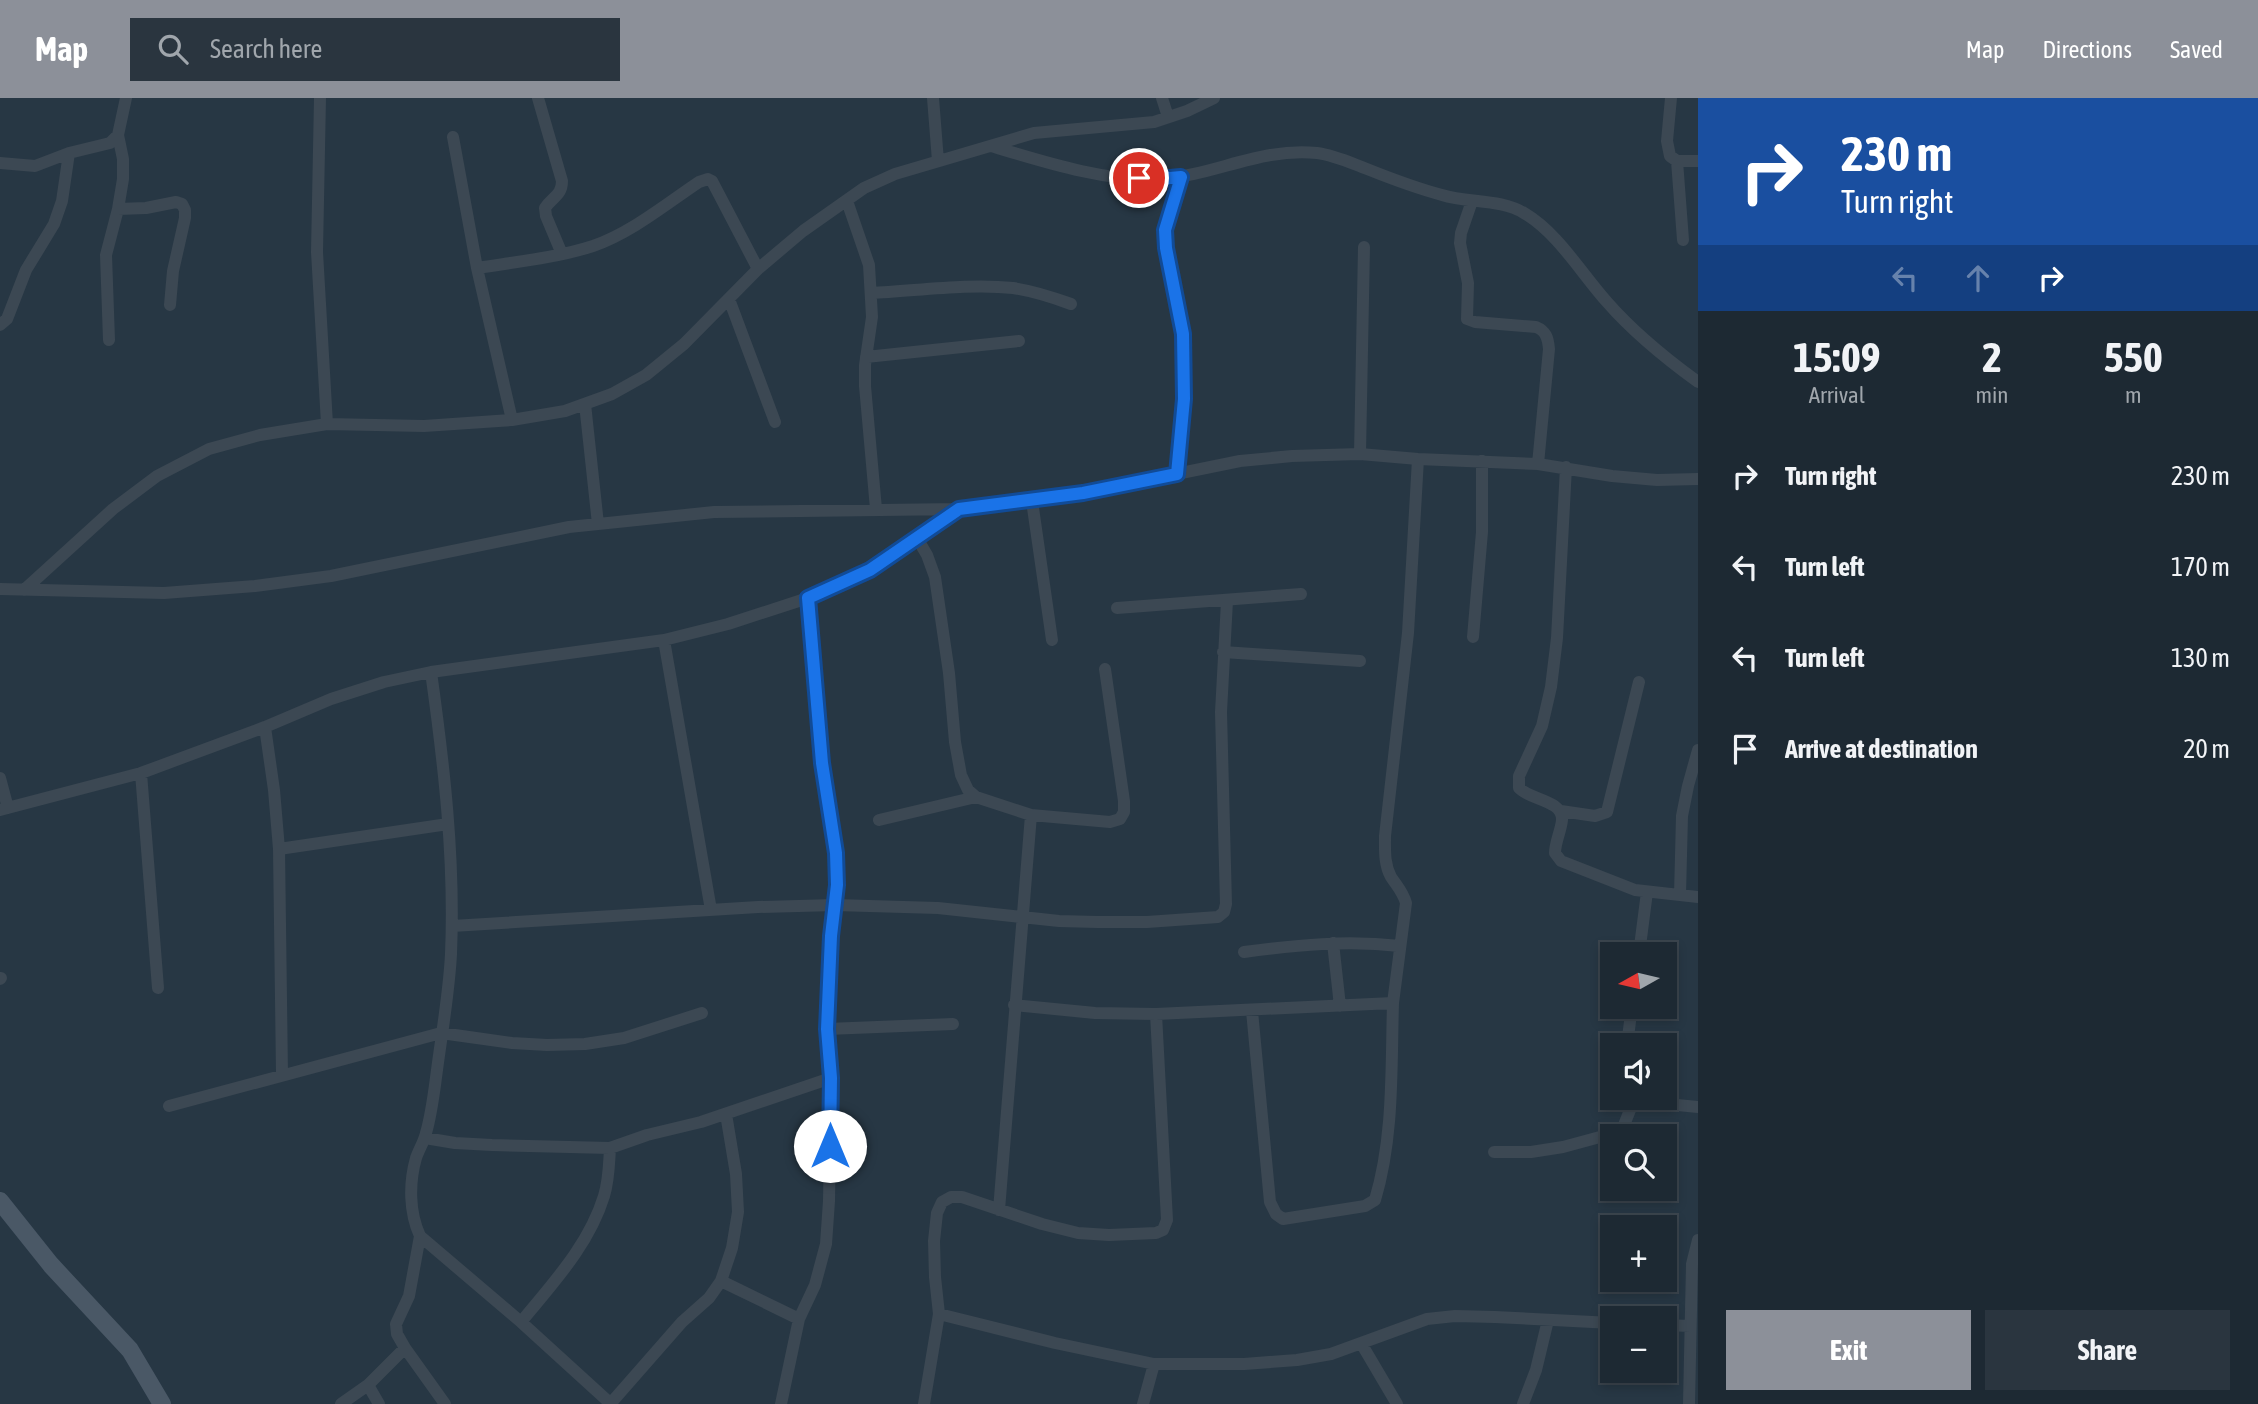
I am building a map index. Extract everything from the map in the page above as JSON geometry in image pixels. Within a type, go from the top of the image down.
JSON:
[{"type":"main road","points":[[0,1201],[51,1265],[130,1350],[162,1404]]},
{"type":"street","points":[[109,340],[106,256],[123,179],[123,159],[118,135],[126,98]]},
{"type":"street","points":[[320,98],[317,252],[327,424]]},
{"type":"street","points":[[538,98],[562,181],[559,195],[545,208],[562,254]]},
{"type":"street","points":[[933,98],[937,161]]},
{"type":"street","points":[[1162,98],[1168,117]]},
{"type":"street","points":[[24,590],[113,509],[158,477],[209,449],[260,435],[327,424],[424,426],[512,420],[565,411],[612,394],[646,375],[684,344],[758,269],[803,231],[864,188],[884,178],[1034,133],[1154,122],[1214,98]]},
{"type":"street","points":[[1671,98],[1667,141],[1670,156],[1677,162],[1698,161]]},
{"type":"street","points":[[0,163],[35,166],[69,153],[110,143],[118,135]]},
{"type":"street","points":[[453,137],[477,268],[512,420]]},
{"type":"street","points":[[990,146],[1043,161],[1120,177],[1159,179],[1196,174],[1262,155],[1288,151],[1320,153],[1445,196],[1522,211],[1535,220],[1632,330],[1698,382]]},
{"type":"street","points":[[0,325],[7,319],[26,270],[54,224],[62,201],[69,153]]},
{"type":"street","points":[[1677,162],[1683,240]]},
{"type":"street","points":[[1177,474],[1184,399],[1183,334],[1165,230],[1181,177]]},
{"type":"street","points":[[477,268],[562,254],[595,245],[629,228],[699,182],[708,180],[712,181],[758,269]]},
{"type":"street","points":[[847,201],[869,265],[872,293],[865,386],[876,509]]},
{"type":"street","points":[[1472,201],[1460,243],[1468,283],[1468,319],[1475,322],[1536,327],[1543,330],[1548,338],[1538,464]]},
{"type":"street","points":[[118,209],[146,208],[176,202],[183,204],[186,210],[185,218],[173,271],[170,305]]},
{"type":"street","points":[[1360,454],[1364,247]]},
{"type":"street","points":[[872,293],[1012,288],[1071,304]]},
{"type":"street","points":[[729,299],[775,422]]},
{"type":"street","points":[[866,357],[1019,341]]},
{"type":"street","points":[[585,404],[598,524]]},
{"type":"street","points":[[0,589],[164,593],[255,586],[331,576],[569,527],[714,512],[959,509],[1083,493],[1240,461],[1292,456],[1360,454],[1418,460],[1538,464],[1612,476],[1657,480],[1698,479]]},
{"type":"street","points":[[1252,1011],[1270,1202],[1276,1214],[1283,1219],[1365,1206],[1375,1200],[1385,1147],[1393,1003],[1406,903],[1402,890],[1391,876],[1385,860],[1385,836],[1408,633],[1418,460]]},
{"type":"street","points":[[1474,636],[1482,532],[1482,461]]},
{"type":"street","points":[[1566,467],[1551,687],[1542,726],[1518,782],[1523,793],[1561,811],[1595,816],[1607,812],[1639,682]]},
{"type":"street","points":[[1032,500],[1052,640]]},
{"type":"street","points":[[0,778],[4,809],[141,773],[265,727],[331,699],[384,682],[431,672],[664,640],[728,624],[808,598],[870,570],[959,509]]},
{"type":"street","points":[[917,538],[927,555],[934,577],[961,775],[968,790],[976,797],[1031,815],[1110,821],[1120,819],[1124,812],[1124,801],[1105,668]]},
{"type":"street","points":[[1117,608],[1301,594]]},
{"type":"street","points":[[781,1404],[799,1319],[816,1285],[827,1244],[831,1078],[827,1029],[836,853],[822,763],[808,598]]},
{"type":"street","points":[[452,926],[835,905],[938,908],[1059,921],[1147,922],[1218,917],[1224,912],[1226,890],[1221,712],[1227,601]]},
{"type":"street","points":[[664,640],[711,910]]},
{"type":"street","points":[[1223,652],[1360,662]]},
{"type":"street","points":[[431,672],[449,824],[452,926],[450,968],[433,1107],[412,1177],[413,1222],[420,1236],[521,1322],[611,1404],[682,1322],[709,1298],[721,1281],[732,1248],[738,1212],[737,1174],[726,1114]]},
{"type":"street","points":[[265,727],[279,849],[282,1074]]},
{"type":"street","points":[[1680,895],[1682,817],[1698,750]]},
{"type":"street","points":[[141,773],[158,988]]},
{"type":"street","points":[[879,820],[976,797]]},
{"type":"street","points":[[1561,811],[1562,822],[1555,848],[1556,857],[1561,861],[1612,882],[1647,892],[1698,897]]},
{"type":"street","points":[[999,1210],[1031,815]]},
{"type":"street","points":[[279,849],[449,824]]},
{"type":"street","points":[[1641,942],[1647,892]]},
{"type":"street","points":[[1244,952],[1333,943],[1401,946]]},
{"type":"street","points":[[1333,943],[1340,1006]]},
{"type":"street","points":[[1014,1005],[1095,1013],[1156,1014],[1393,1003]]},
{"type":"street","points":[[169,1106],[441,1033],[512,1043],[585,1044],[624,1038],[702,1013]]},
{"type":"street","points":[[925,1404],[939,1314],[934,1241],[937,1213],[942,1202],[951,1197],[962,1197],[1078,1233],[1109,1235],[1156,1233],[1163,1230],[1167,1220],[1156,1014]]},
{"type":"street","points":[[827,1029],[953,1024]]},
{"type":"street","points":[[425,1138],[492,1145],[610,1148],[726,1114],[831,1078]]},
{"type":"street","points":[[1677,1105],[1698,1107]]},
{"type":"street","points":[[1493,1152],[1531,1152],[1563,1147],[1611,1134],[1624,1125],[1631,1110]]},
{"type":"street","points":[[521,1322],[567,1266],[596,1215],[604,1195],[610,1148]]},
{"type":"street","points":[[420,1236],[409,1297],[396,1324],[397,1334],[404,1349],[445,1404]]},
{"type":"street","points":[[1689,1404],[1692,1264],[1697,1244]]},
{"type":"street","points":[[721,1281],[799,1319]]},
{"type":"street","points":[[939,1314],[1154,1364],[1244,1364],[1297,1360],[1331,1354],[1427,1319],[1455,1316],[1600,1322]]},
{"type":"street","points":[[1523,1404],[1536,1370],[1548,1320]]},
{"type":"street","points":[[1677,1326],[1690,1326]]},
{"type":"street","points":[[1361,1343],[1397,1404]]},
{"type":"street","points":[[341,1404],[368,1385],[404,1349]]},
{"type":"street","points":[[1143,1404],[1154,1364]]},
{"type":"street","points":[[368,1385],[379,1404]]},
{"type":"route","points":[[830,1146],[831,1078],[827,1029],[831,936],[837,885],[836,853],[822,763],[808,598],[870,570],[959,509],[1083,493],[1177,474],[1184,399],[1183,334],[1165,230],[1181,177],[1139,178]]}]
